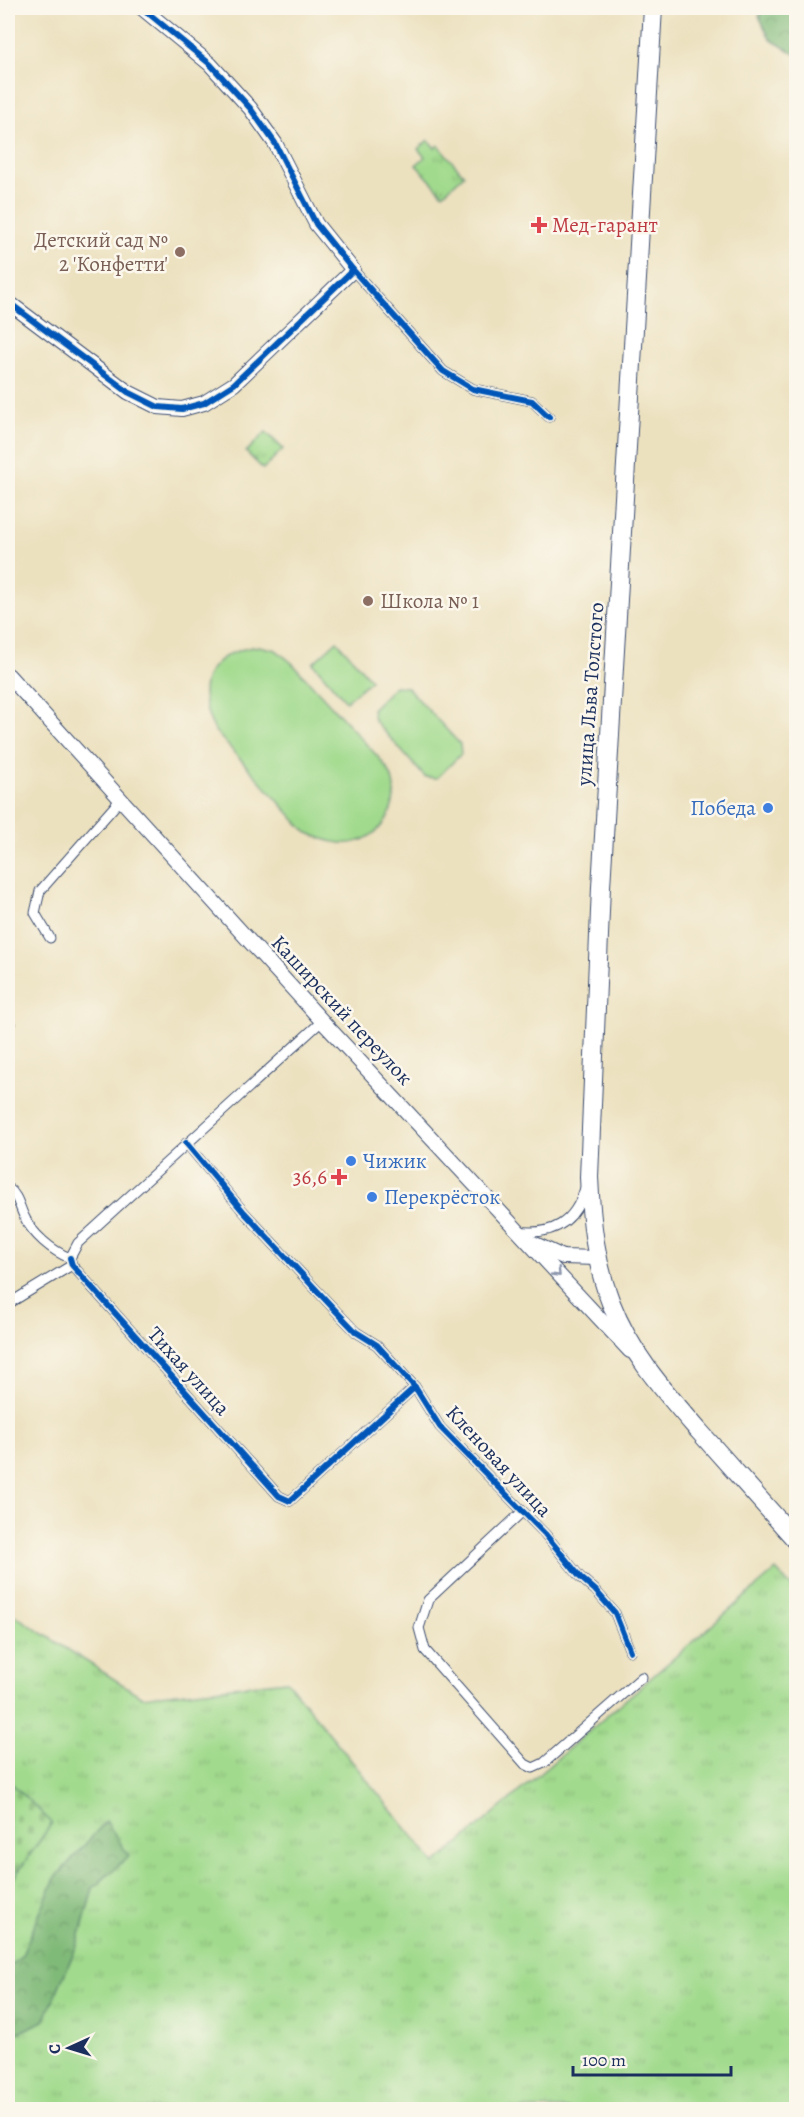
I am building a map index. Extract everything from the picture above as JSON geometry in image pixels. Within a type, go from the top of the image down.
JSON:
[{"type":"highway","name":"улица Льва Толстого","points":[[653,8],[601,887],[589,1177],[597,1258],[617,1318],[648,1371],[796,1540]]},
{"type":"main road","points":[[8,302],[128,392],[158,407],[182,409],[204,403],[234,384],[353,270],[316,224],[274,143],[250,108],[202,56],[142,8]]},
{"type":"main road","name":"Каширский переулок","points":[[8,675],[321,1021],[648,1371]]},
{"type":"main road","points":[[517,1231],[534,1243],[563,1257],[597,1258]]},
{"type":"street","points":[[353,270],[443,371],[473,389],[532,401],[549,417]]},
{"type":"street","points":[[50,938],[35,913],[40,891],[121,799]]},
{"type":"street","points":[[8,1304],[71,1262],[78,1243],[321,1021]]},
{"type":"street","name":"Кленовая улица","points":[[186,1143],[243,1211],[334,1310],[356,1332],[377,1345],[415,1387],[440,1427],[545,1534],[580,1577],[615,1614],[630,1651]]},
{"type":"street","points":[[517,1231],[540,1233],[566,1223],[583,1195],[589,1177]]},
{"type":"street","name":"Тихая улица","points":[[8,1188],[19,1201],[25,1218],[35,1232],[71,1262],[279,1496],[290,1501],[415,1387]]},
{"type":"street","points":[[522,1512],[428,1600],[419,1628],[425,1650],[525,1764],[533,1768],[544,1763],[642,1677]]},
{"type":"green space","points":[[764,8],[796,8],[796,55],[770,39],[759,16]]},
{"type":"green space","points":[[428,140],[435,148],[438,145],[464,175],[443,194],[416,165],[425,157],[418,149]]},
{"type":"green space","points":[[266,432],[283,449],[263,469],[246,452]]},
{"type":"green space","points":[[337,641],[371,680],[346,701],[313,663]]},
{"type":"green space","points":[[259,646],[276,650],[292,663],[390,773],[394,790],[389,813],[383,824],[365,839],[341,843],[306,832],[215,731],[204,699],[208,674],[227,656]]},
{"type":"green space","points":[[395,686],[407,687],[460,744],[461,754],[437,778],[425,777],[374,720],[372,709]]},
{"type":"green space","points":[[776,1570],[796,1592],[796,2109],[8,2109],[8,2037],[44,2021],[77,1945],[93,1888],[129,1856],[55,1878],[22,1956],[8,1969],[8,1886],[52,1823],[8,1780],[8,1611],[142,1697],[287,1681],[435,1864]]},
{"type":"green space","points":[[8,1780],[52,1823],[8,1886]]},
{"type":"green space","points":[[106,1821],[129,1856],[93,1888],[77,1945],[44,2021],[8,2037],[8,1969],[22,1955],[55,1878]]},
{"type":"cycle path","points":[[142,8],[210,64],[250,108],[275,143],[316,224],[353,270],[443,371],[473,389],[532,401],[549,417]]},
{"type":"cycle path","points":[[8,302],[128,392],[158,407],[182,409],[204,403],[234,384],[353,270]]},
{"type":"cycle path","points":[[186,1143],[243,1211],[335,1310],[356,1332],[377,1345],[415,1387],[440,1427],[545,1534],[580,1577],[595,1590],[615,1613],[630,1651]]},
{"type":"cycle path","points":[[70,1258],[72,1265],[279,1496],[290,1501],[415,1387]]},
{"type":"place","name":"Мед-гарант","points":[[539,225]]},
{"type":"place","name":"Детский сад № 2 'Конфетти'","points":[[180,252]]},
{"type":"place","name":"Школа № 1","points":[[368,601]]},
{"type":"place","name":"Победа","points":[[768,808]]},
{"type":"place","name":"Чижик","points":[[351,1161]]},
{"type":"place","name":"36,6","points":[[339,1177]]},
{"type":"place","name":"Перекрёсток","points":[[372,1197]]}]
